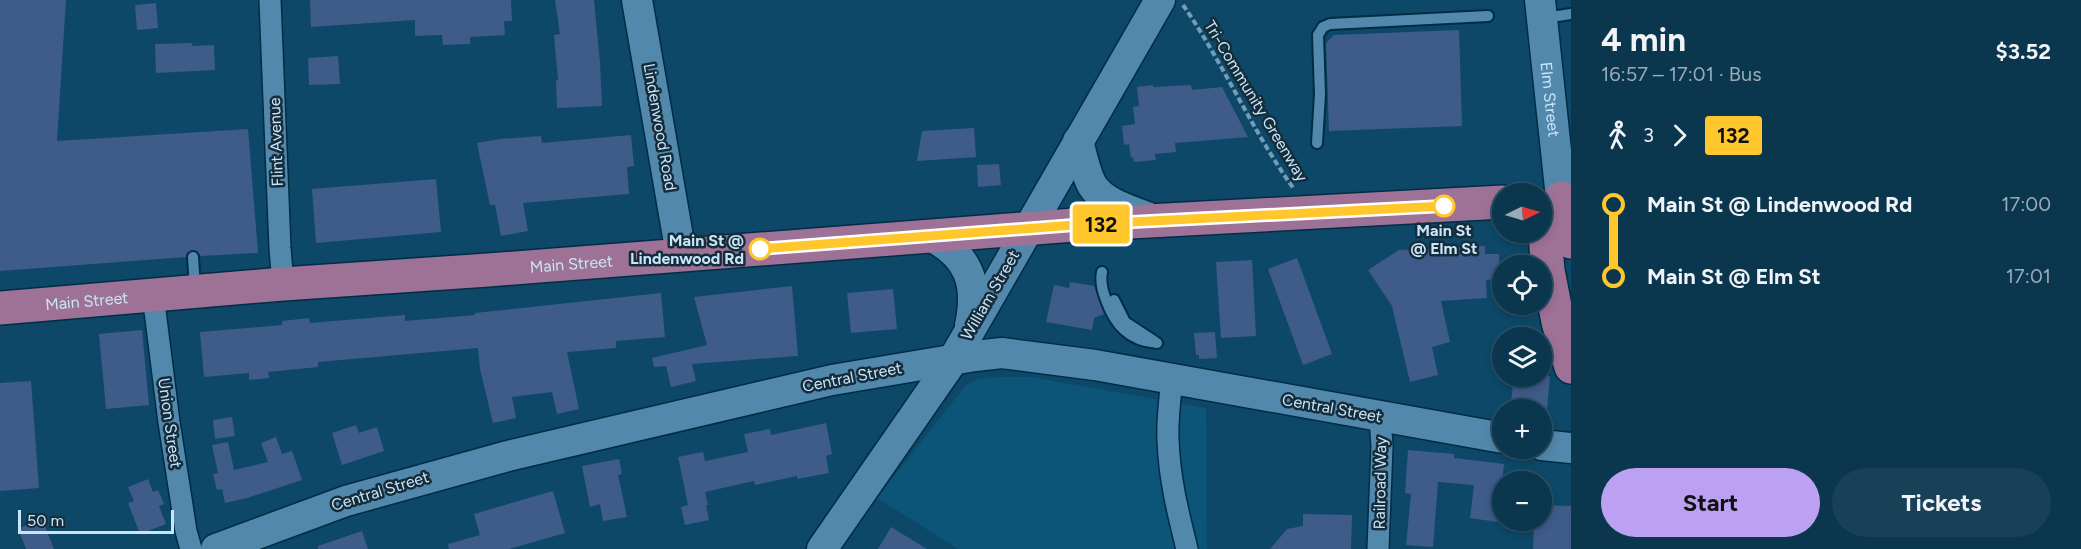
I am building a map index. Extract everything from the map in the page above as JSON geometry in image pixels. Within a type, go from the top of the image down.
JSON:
[{"type":"main road","name":"Elm Street","points":[[1558,199],[1571,242]]},
{"type":"main road","name":"Elm Street","points":[[1558,199],[1545,236],[1548,270],[1558,322],[1571,367]]},
{"type":"main road","name":"Main Street","points":[[0,308],[284,284],[1027,229],[1492,203]]},
{"type":"street","name":"Flint Avenue","points":[[270,0],[280,248],[284,284]]},
{"type":"street","name":"Lindenwood Road","points":[[637,0],[681,254]]},
{"type":"street","name":"William Street","points":[[822,549],[952,360],[1160,0]]},
{"type":"street","name":"Elm Street","points":[[1551,11],[1558,199]]},
{"type":"street","points":[[1078,141],[1089,177],[1097,192],[1110,201],[1157,221]]},
{"type":"street","points":[[930,236],[953,250],[970,276],[973,302],[969,331]]},
{"type":"street","name":"Union Street","points":[[153,295],[168,422],[191,549]]},
{"type":"street","name":"Central Street","points":[[226,547],[346,501],[480,463],[832,380],[1002,353],[1028,355],[1172,379],[1492,436]]},
{"type":"street","points":[[1172,379],[1168,427],[1170,458],[1173,488],[1187,549]]},
{"type":"street","name":"Railroad Way","points":[[1378,549],[1382,446],[1380,417]]},
{"type":"street","points":[[1552,446],[1571,448]]},
{"type":"lane","points":[[1317,143],[1320,94],[1318,35],[1323,27],[1488,16]]},
{"type":"lane","points":[[192,257],[195,291]]},
{"type":"lane","points":[[1102,272],[1125,322],[1157,343]]},
{"type":"path","name":"Tri-Community Greenway","points":[[1181,0],[1212,48],[1280,168],[1312,214]]},
{"type":"shaded area","points":[[1031,377],[1206,408],[1207,549],[958,549],[877,498],[966,385],[977,379]]},
{"type":"building","points":[[0,0],[66,0],[57,141],[248,129],[258,253],[200,256],[197,251],[192,250],[187,253],[186,257],[0,271]]},
{"type":"building","points":[[310,0],[511,0],[512,21],[504,21],[505,35],[470,37],[470,44],[443,45],[442,35],[415,36],[415,20],[311,27]]},
{"type":"building","points":[[555,0],[594,0],[602,106],[557,108],[556,80],[558,80],[554,35],[560,34]]},
{"type":"building","points":[[156,3],[158,28],[137,30],[135,5]]},
{"type":"building","points":[[1459,30],[1462,126],[1329,131],[1326,43],[1334,35]]},
{"type":"building","points":[[192,43],[192,46],[214,45],[215,70],[156,73],[155,44]]},
{"type":"building","points":[[338,56],[340,84],[309,85],[308,58]]},
{"type":"building","points":[[1153,85],[1153,87],[1191,85],[1192,90],[1222,87],[1248,137],[1175,143],[1176,152],[1155,154],[1156,160],[1134,162],[1133,157],[1131,158],[1129,144],[1124,145],[1122,126],[1135,124],[1133,107],[1139,106],[1137,87]]},
{"type":"building","points":[[974,128],[976,157],[917,161],[922,131]]},
{"type":"building","points":[[631,135],[634,166],[627,167],[629,194],[523,203],[528,231],[501,236],[495,205],[490,205],[477,143],[541,136],[542,143]]},
{"type":"building","points":[[999,164],[1001,185],[978,187],[977,165]]},
{"type":"building","points":[[436,179],[441,232],[316,243],[312,189]]},
{"type":"building","points":[[1485,246],[1485,254],[1499,254],[1492,255],[1492,280],[1486,280],[1487,298],[1441,301],[1450,342],[1432,347],[1438,375],[1410,382],[1392,306],[1368,270],[1399,250]]},
{"type":"building","points":[[1297,258],[1332,354],[1303,365],[1268,269]]},
{"type":"building","points":[[1252,260],[1256,336],[1221,338],[1216,262]]},
{"type":"building","points":[[1070,282],[1094,286],[1104,314],[1094,318],[1092,330],[1046,322],[1054,285],[1069,288]]},
{"type":"building","points":[[792,286],[798,356],[692,364],[696,381],[671,387],[666,366],[654,367],[652,358],[707,345],[694,297]]},
{"type":"building","points":[[893,289],[897,329],[851,333],[847,293]]},
{"type":"building","points":[[661,293],[665,337],[616,341],[616,348],[567,352],[579,409],[557,414],[552,392],[512,397],[516,418],[493,423],[480,369],[478,348],[318,362],[318,367],[268,372],[269,378],[249,380],[249,373],[204,377],[200,332],[282,325],[282,321],[309,318],[310,323],[405,315],[405,321]]},
{"type":"building","points":[[142,330],[149,405],[106,409],[99,334]]},
{"type":"building","points":[[1215,332],[1217,358],[1199,359],[1199,355],[1196,355],[1194,333]]},
{"type":"building","points":[[31,381],[39,488],[0,491],[0,383]]},
{"type":"building","points":[[1513,387],[1549,387],[1548,399],[1511,399]]},
{"type":"building","points":[[232,417],[235,436],[215,439],[213,420]]},
{"type":"building","points":[[826,423],[832,454],[826,456],[829,473],[797,479],[797,476],[755,485],[754,481],[705,492],[709,520],[685,525],[681,507],[688,505],[678,457],[703,452],[705,461],[748,452],[744,434],[770,429],[771,435]]},
{"type":"building","points":[[356,425],[359,433],[377,427],[384,451],[342,465],[332,433]]},
{"type":"building","points":[[276,437],[282,454],[292,451],[302,480],[225,503],[222,489],[217,490],[213,474],[218,473],[212,445],[228,442],[234,470],[268,462],[261,443]]},
{"type":"building","points":[[1408,450],[1454,454],[1454,458],[1504,464],[1503,471],[1492,471],[1492,521],[1470,518],[1474,485],[1438,482],[1433,547],[1406,545],[1411,494],[1405,493]]},
{"type":"building","points":[[619,459],[622,474],[618,475],[627,517],[603,521],[600,504],[590,507],[582,466]]},
{"type":"building","points":[[148,479],[153,492],[158,490],[164,504],[159,506],[166,524],[140,534],[128,503],[134,501],[128,487]]},
{"type":"building","points":[[553,491],[565,533],[509,549],[449,549],[448,544],[480,535],[474,514]]},
{"type":"building","points":[[1552,505],[1571,506],[1571,549],[1533,549],[1534,531],[1552,531]]},
{"type":"building","points":[[1303,514],[1352,515],[1351,549],[1270,549],[1287,529],[1303,526]]},
{"type":"building","points":[[42,519],[54,549],[26,549],[18,529]]},
{"type":"building","points":[[891,527],[927,549],[878,549]]},
{"type":"building","points":[[362,531],[368,549],[318,549],[318,546]]},
{"type":"bus line","name":"132","points":[[760,249],[1074,225],[1444,206]]},
{"type":"place","name":"Main St @ Elm St","points":[[1444,206]]},
{"type":"place","name":"Main St @ Lindenwood Rd","points":[[760,249]]}]
